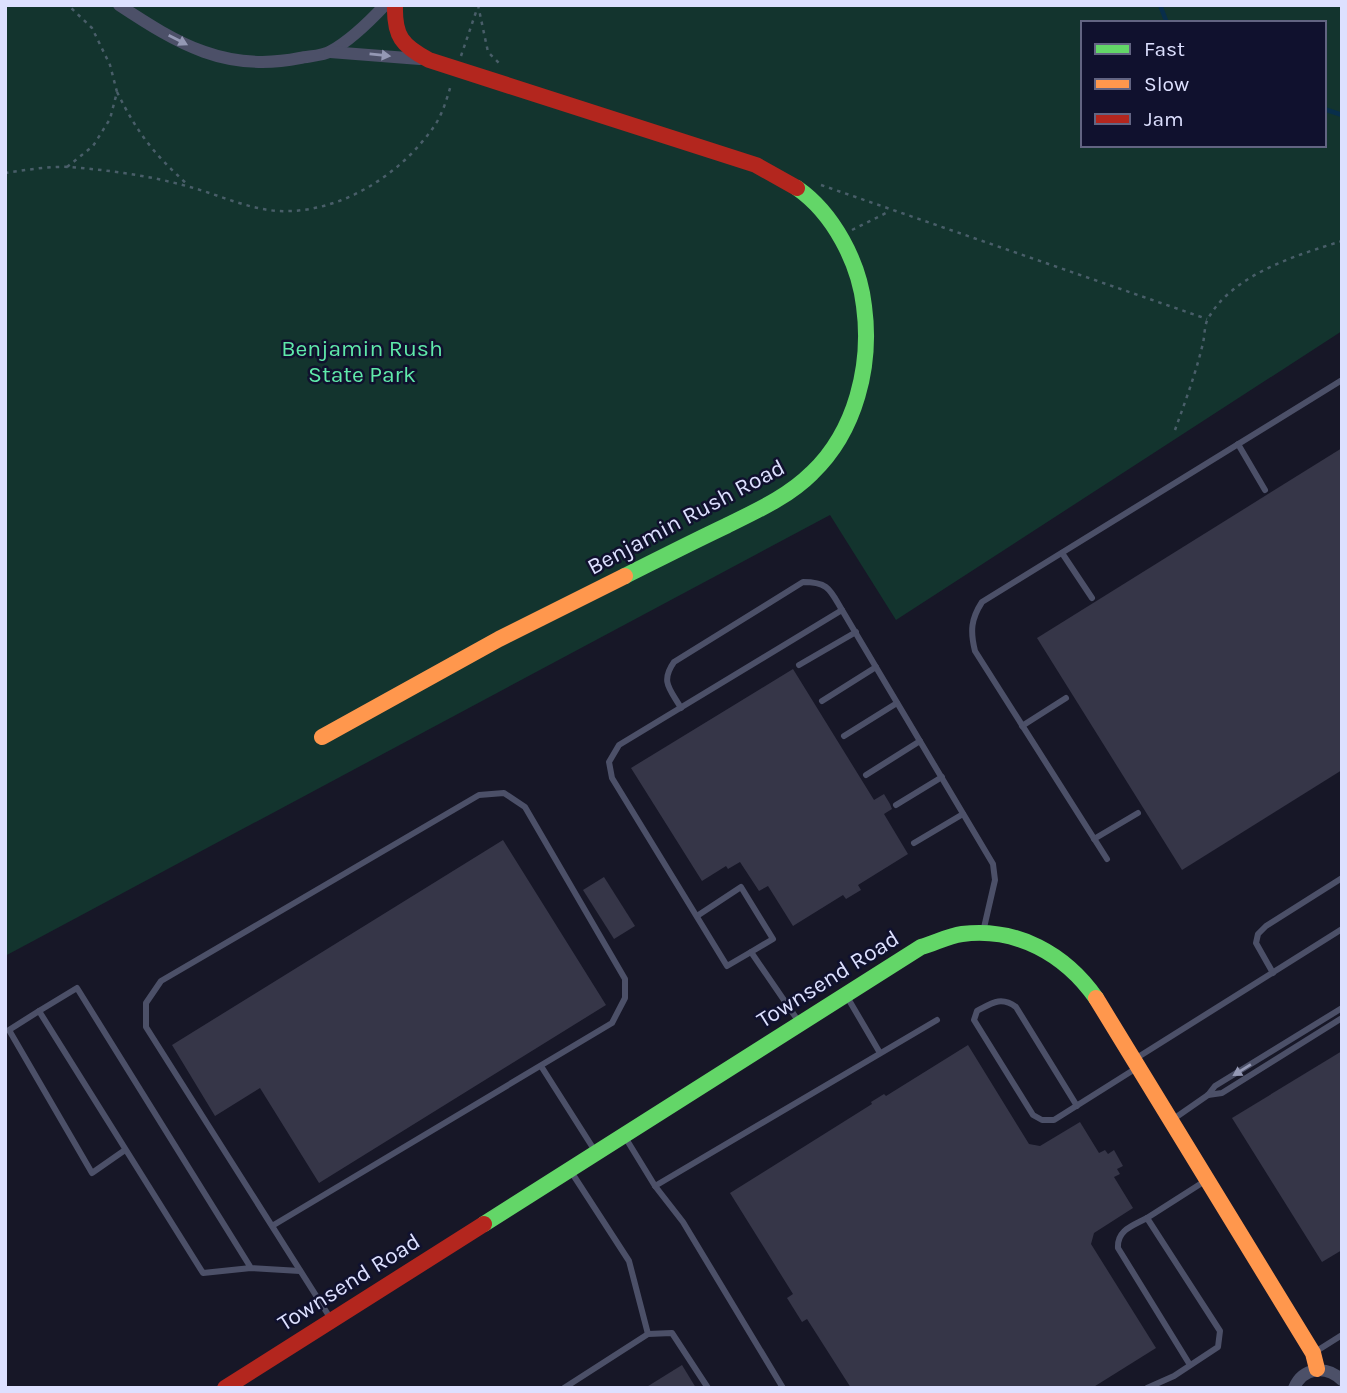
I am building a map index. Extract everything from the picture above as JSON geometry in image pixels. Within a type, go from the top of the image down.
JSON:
[{"type":"street","name":"Benjamin Rush Road","points":[[119,5],[155,29],[225,60],[258,64],[330,52],[429,60]]},
{"type":"street","name":"Benjamin Rush Road","points":[[330,52],[385,5]]},
{"type":"street","name":"Benjamin Rush Road","points":[[322,737],[499,639],[771,503],[800,484],[816,469],[849,422],[866,370],[867,329],[864,297],[856,265],[840,236],[813,201],[786,180],[756,165],[429,60],[405,47],[394,23],[395,5]]},
{"type":"street","name":"Townsend Road","points":[[225,1388],[921,947],[960,934],[982,933],[1016,937],[1049,953],[1076,972],[1137,1062],[1313,1353],[1317,1369]]},
{"type":"street","points":[[1294,1388],[1301,1376],[1317,1369],[1327,1370],[1342,1380]]},
{"type":"lane","points":[[1107,859],[975,651],[970,634],[974,616],[982,602],[1342,380]]},
{"type":"lane","points":[[1238,444],[1265,490]]},
{"type":"lane","points":[[1062,552],[1092,598]]},
{"type":"lane","points":[[681,708],[666,684],[667,672],[674,662],[803,582],[820,582],[830,589],[993,864],[995,880],[982,933]]},
{"type":"lane","points":[[696,916],[741,887],[773,939],[727,966],[696,916],[612,778],[610,762],[619,745],[842,610]]},
{"type":"lane","points":[[799,665],[856,632]]},
{"type":"lane","points":[[822,701],[876,667]]},
{"type":"lane","points":[[1022,726],[1066,698]]},
{"type":"lane","points":[[844,736],[897,703]]},
{"type":"lane","points":[[866,775],[920,741]]},
{"type":"lane","points":[[896,805],[942,777]]},
{"type":"lane","points":[[272,1226],[612,1023],[625,998],[625,979],[525,807],[504,793],[479,795],[161,981],[146,1003],[146,1027],[300,1271],[332,1320]]},
{"type":"lane","points":[[1094,839],[1138,813]]},
{"type":"lane","points":[[914,844],[963,814]]},
{"type":"lane","points":[[1273,973],[1256,943],[1258,933],[1342,878]]},
{"type":"lane","points":[[1077,1105],[1016,1007],[1008,1001],[997,1000],[977,1011],[974,1020],[1033,1115],[1042,1120],[1054,1120],[1077,1105],[1137,1062],[1342,929]]},
{"type":"lane","points":[[751,952],[800,1024]]},
{"type":"lane","points":[[125,1150],[92,1173],[9,1030],[77,988],[251,1268]]},
{"type":"lane","points":[[846,995],[880,1054]]},
{"type":"lane","points":[[1172,1120],[1208,1096],[1215,1086],[1342,1008]]},
{"type":"lane","points":[[38,1011],[202,1273],[251,1268],[300,1271]]},
{"type":"lane","points":[[1208,1096],[1222,1093],[1342,1018]]},
{"type":"lane","points":[[655,1186],[937,1020]]},
{"type":"lane","points":[[1269,1053],[1274,1060]]},
{"type":"lane","points":[[541,1066],[596,1153]]},
{"type":"lane","points":[[624,1135],[655,1186],[683,1222],[783,1388]]},
{"type":"lane","points":[[570,1169],[629,1261],[648,1334]]},
{"type":"lane","points":[[1190,1365],[1118,1248],[1117,1239],[1122,1231],[1208,1179]]},
{"type":"lane","points":[[1147,1218],[1220,1331],[1218,1347],[1147,1388]]},
{"type":"lane","points":[[564,1388],[648,1334],[672,1333],[708,1388]]},
{"type":"lane","points":[[1313,1353],[1342,1335]]},
{"type":"path","points":[[68,5],[92,28],[110,65],[117,92],[141,136],[159,159],[190,186]]},
{"type":"path","points":[[459,62],[478,6]]},
{"type":"path","points":[[478,6],[488,52],[504,69]]},
{"type":"path","points":[[5,173],[67,167],[190,186],[241,203],[278,211],[313,208],[350,198],[382,178],[415,149],[436,123],[455,75]]},
{"type":"path","points":[[67,167],[93,146],[110,119],[117,92]]},
{"type":"path","points":[[810,180],[1207,318]]},
{"type":"path","points":[[840,236],[893,210]]},
{"type":"path","points":[[1175,430],[1203,343],[1207,318],[1230,291],[1248,279],[1309,252],[1342,241]]},
{"type":"green space","name":"Benjamin Rush State Park","points":[[5,5],[1342,5],[1342,331],[896,620],[830,515],[5,956]]},
{"type":"building","points":[[1342,448],[1342,770],[1182,870],[1037,638]]},
{"type":"building","points":[[793,669],[874,800],[884,794],[892,809],[884,814],[908,854],[858,885],[861,890],[846,899],[843,895],[793,926],[768,886],[759,891],[740,862],[728,869],[726,866],[702,881],[631,768]]},
{"type":"building","points":[[503,840],[606,1005],[319,1183],[260,1088],[215,1116],[172,1045]]},
{"type":"building","points":[[604,877],[635,926],[614,939],[583,890]]},
{"type":"building","points":[[968,1045],[1029,1144],[1040,1146],[1080,1122],[1099,1153],[1105,1150],[1108,1154],[1114,1150],[1123,1166],[1117,1169],[1120,1174],[1114,1177],[1133,1208],[1094,1233],[1091,1244],[1156,1348],[1092,1388],[851,1388],[807,1319],[802,1322],[787,1298],[793,1294],[730,1193],[872,1104],[871,1102],[884,1094],[886,1096]]},
{"type":"building","points":[[1342,1051],[1342,1250],[1322,1262],[1232,1118]]},
{"type":"building","points":[[682,1365],[696,1388],[645,1388]]},
{"type":"waterway","points":[[1160,5],[1166,21]]},
{"type":"waterway","points":[[1326,110],[1342,115]]},
{"type":"traffic: fast","points":[[625,576],[760,509],[793,489],[827,456],[850,417],[858,396],[865,351],[866,328],[861,289],[850,256],[833,225],[810,198],[797,188]]},
{"type":"traffic: fast","points":[[484,1224],[921,947],[962,934],[1002,935],[1020,940],[1038,947],[1070,968],[1096,998]]},
{"type":"traffic: slow","points":[[322,737],[499,639],[625,576]]},
{"type":"traffic: slow","points":[[1096,998],[1313,1353],[1317,1369]]},
{"type":"traffic: jam","points":[[395,5],[396,25],[402,39],[412,50],[429,60],[756,165],[797,188]]},
{"type":"traffic: jam","points":[[225,1388],[484,1224]]}]
